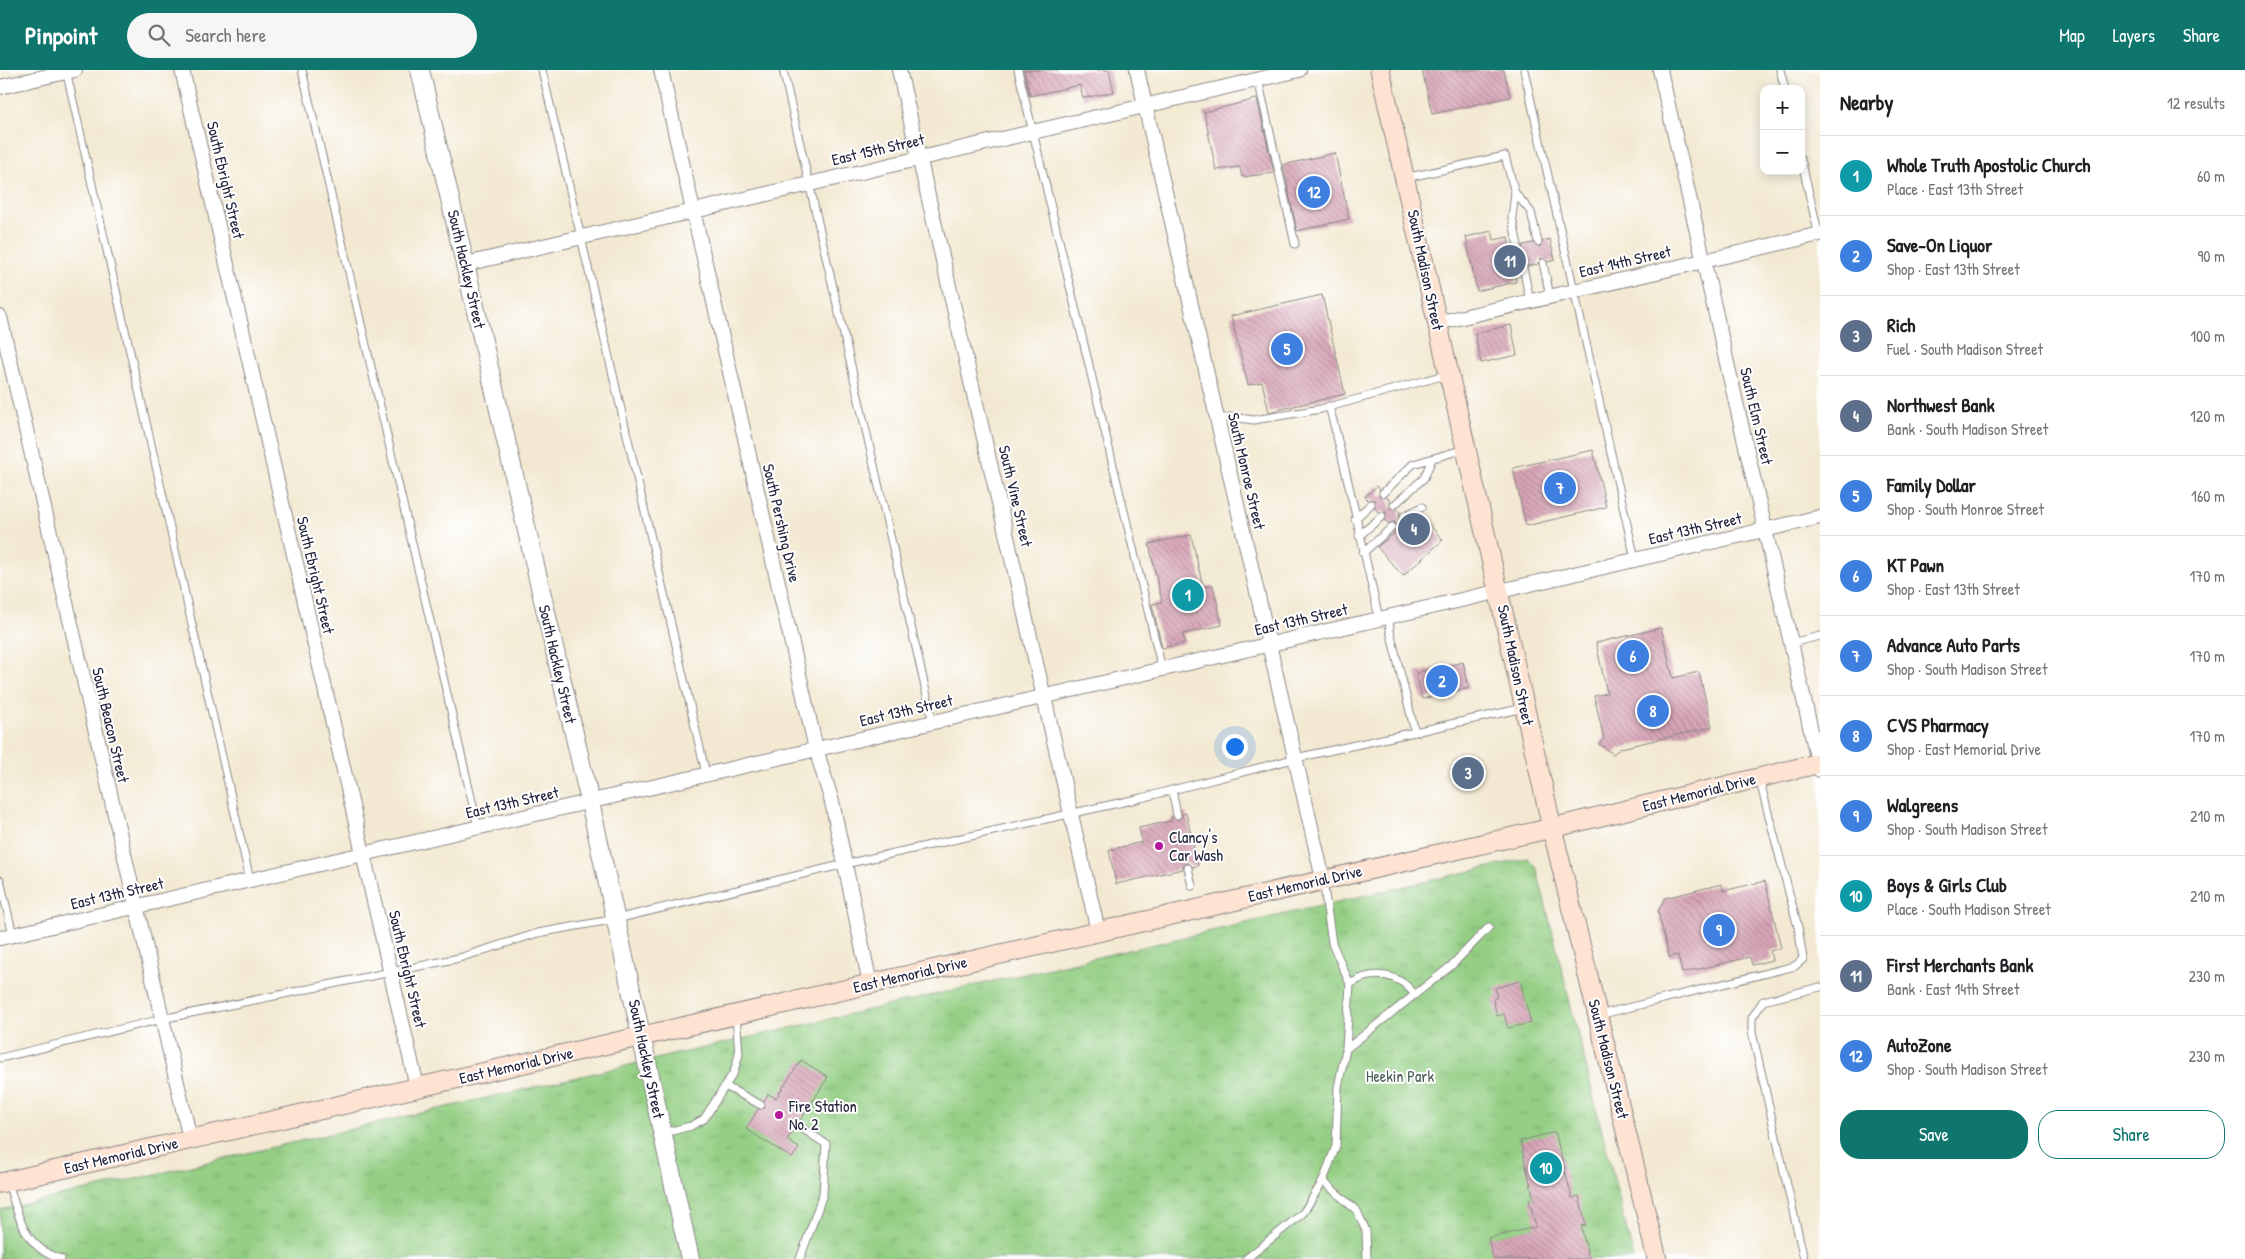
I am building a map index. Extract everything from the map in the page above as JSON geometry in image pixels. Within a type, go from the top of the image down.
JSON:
[{"type":"main road","name":"South Madison Street","points":[[1380,70],[1500,590],[1552,828],[1657,1259]]},
{"type":"main road","name":"East Memorial Drive","points":[[4,1182],[1552,828],[1759,778],[1819,766]]},
{"type":"street","name":"South Ebright Street","points":[[182,70],[417,1087]]},
{"type":"street","name":"South Hackley Street","points":[[420,70],[590,802],[690,1259]]},
{"type":"street","name":"South Pershing Drive","points":[[660,70],[816,749],[832,802],[870,984]]},
{"type":"street","name":"South Vine Street","points":[[899,70],[1098,931]]},
{"type":"street","name":"South Monroe Street","points":[[1137,70],[1323,879]]},
{"type":"street","name":"East 15th Street","points":[[466,264],[1299,70]]},
{"type":"street","name":"South Elm Street","points":[[1660,70],[1702,261],[1819,766]]},
{"type":"street","points":[[0,87],[69,71]]},
{"type":"street","name":"East 14th Street","points":[[1437,323],[1820,235]]},
{"type":"street","name":"South Beacon Street","points":[[0,318],[190,1139]]},
{"type":"street","name":"East 13th Street","points":[[6,936],[1820,517]]},
{"type":"lane","points":[[302,70],[478,827]]},
{"type":"lane","points":[[542,70],[706,774]]},
{"type":"lane","points":[[783,70],[933,722]]},
{"type":"lane","points":[[1018,70],[1162,669]]},
{"type":"lane","points":[[1524,70],[1635,559]]},
{"type":"lane","points":[[1780,70],[1784,85]]},
{"type":"lane","points":[[69,71],[250,880]]},
{"type":"lane","points":[[1258,79],[1295,244]]},
{"type":"lane","points":[[1405,178],[1506,156],[1515,192],[1512,216],[1518,246]]},
{"type":"lane","points":[[1805,175],[1820,235]]},
{"type":"lane","points":[[1515,192],[1531,212],[1538,242]]},
{"type":"lane","points":[[1543,263],[1550,296]]},
{"type":"lane","points":[[1523,267],[1530,301]]},
{"type":"lane","points":[[1217,419],[1230,417],[1254,420],[1329,406],[1449,374]]},
{"type":"lane","points":[[1329,406],[1342,455],[1363,553],[1390,631],[1415,732]]},
{"type":"lane","points":[[1383,493],[1413,464],[1466,449]]},
{"type":"lane","points":[[1394,505],[1424,478],[1432,459]]},
{"type":"lane","points":[[1355,519],[1371,504]]},
{"type":"lane","points":[[1404,516],[1422,507]]},
{"type":"lane","points":[[1360,536],[1382,516]]},
{"type":"lane","points":[[1363,553],[1392,527]]},
{"type":"lane","points":[[1791,643],[1820,636]]},
{"type":"lane","points":[[0,1058],[162,1018],[459,958],[538,933],[616,919],[845,864],[1172,790],[1296,759],[1526,708]]},
{"type":"lane","points":[[1598,1016],[1796,966],[1803,960],[1798,927],[1759,778]]},
{"type":"lane","points":[[1172,790],[1177,815]]},
{"type":"lane","points":[[1188,868],[1192,886]]},
{"type":"lane","points":[[1246,1259],[1303,1213],[1323,1181],[1336,1146],[1338,1087],[1346,1048],[1350,984],[1332,943],[1323,879]]},
{"type":"lane","points":[[0,880],[6,936]]},
{"type":"lane","points":[[1346,1048],[1451,966],[1489,927]]},
{"type":"lane","points":[[1350,984],[1362,977],[1374,974],[1396,978],[1409,987],[1415,995]]},
{"type":"lane","points":[[1804,1259],[1752,1032],[1752,1018],[1763,1001],[1820,987]]},
{"type":"lane","points":[[663,1133],[691,1126],[704,1119],[734,1072],[739,1054],[736,1014]]},
{"type":"lane","points":[[725,1086],[761,1105]]},
{"type":"lane","points":[[797,1125],[826,1144],[823,1194],[800,1259]]},
{"type":"lane","points":[[1323,1181],[1357,1211],[1366,1232],[1367,1259]]},
{"type":"lane","points":[[4,1182],[21,1226],[36,1245],[61,1259]]},
{"type":"green space","name":"Heekin Park","points":[[1528,858],[1536,866],[1634,1259],[0,1259],[0,1210]]},
{"type":"building","points":[[1024,70],[1109,70],[1114,92],[1083,98],[1080,85],[1030,96]]},
{"type":"building","points":[[1422,70],[1504,70],[1510,97],[1432,114]]},
{"type":"building","points":[[1257,99],[1274,173],[1242,177],[1240,167],[1216,170],[1204,112]]},
{"type":"building","points":[[1335,153],[1349,219],[1297,231],[1283,165]]},
{"type":"building","points":[[1492,231],[1494,240],[1508,237],[1510,248],[1517,251],[1522,250],[1523,245],[1533,243],[1540,247],[1543,241],[1550,239],[1555,260],[1548,262],[1541,258],[1538,264],[1528,266],[1521,262],[1518,268],[1514,269],[1516,282],[1477,291],[1466,237]]},
{"type":"building","points":[[1322,295],[1345,394],[1269,412],[1262,382],[1248,385],[1231,316]]},
{"type":"building","points":[[1511,325],[1517,355],[1481,363],[1475,333]]},
{"type":"building","points":[[1593,450],[1606,507],[1526,526],[1513,468]]},
{"type":"building","points":[[1377,486],[1380,489],[1379,496],[1387,497],[1390,501],[1390,508],[1397,509],[1400,512],[1401,520],[1409,523],[1420,514],[1443,540],[1403,576],[1377,547],[1396,532],[1397,526],[1394,522],[1388,523],[1385,520],[1386,512],[1378,512],[1375,508],[1374,500],[1368,500],[1365,497]]},
{"type":"building","points":[[1191,535],[1203,587],[1213,585],[1222,625],[1183,634],[1185,643],[1162,648],[1152,604],[1162,602],[1149,544]]},
{"type":"building","points":[[1661,628],[1673,678],[1699,672],[1712,727],[1621,748],[1613,754],[1599,744],[1604,738],[1594,696],[1607,693],[1596,643]]},
{"type":"building","points":[[1463,662],[1469,688],[1422,699],[1416,673]]},
{"type":"building","name":"Clancy's Car Wash","points":[[1186,813],[1198,866],[1193,867],[1187,863],[1184,864],[1183,869],[1116,884],[1109,850],[1142,842],[1139,828],[1171,821],[1172,816],[1178,820],[1182,814]]},
{"type":"building","points":[[1765,881],[1781,948],[1770,951],[1772,960],[1752,965],[1750,957],[1682,973],[1678,955],[1669,957],[1658,911],[1665,898],[1722,884],[1723,891]]},
{"type":"building","points":[[1520,981],[1531,1023],[1508,1028],[1504,1014],[1497,1016],[1493,999],[1497,997],[1495,988]]},
{"type":"building","name":"Fire Station No. 2","points":[[801,1060],[828,1077],[800,1121],[792,1123],[794,1129],[787,1140],[799,1148],[792,1158],[746,1129],[758,1109],[765,1108],[764,1101],[768,1094],[776,1098]]},
{"type":"building","points":[[1555,1132],[1572,1198],[1579,1196],[1586,1225],[1581,1226],[1589,1259],[1493,1259],[1488,1238],[1536,1227],[1529,1200],[1534,1199],[1520,1141]]},
{"type":"place","name":"AutoZone","points":[[1314,192]]},
{"type":"place","name":"First Merchants Bank","points":[[1510,261]]},
{"type":"place","name":"Family Dollar","points":[[1287,349]]},
{"type":"place","name":"Advance Auto Parts","points":[[1560,488]]},
{"type":"place","name":"Northwest Bank","points":[[1414,529]]},
{"type":"place","name":"Whole Truth Apostolic Church","points":[[1188,595]]},
{"type":"place","name":"KT Pawn","points":[[1633,656]]},
{"type":"place","name":"Save-On Liquor","points":[[1442,681]]},
{"type":"place","name":"CVS Pharmacy","points":[[1653,711]]},
{"type":"place","name":"Rich","points":[[1468,773]]},
{"type":"place","name":"Clancy's Car Wash","points":[[1159,846]]},
{"type":"place","name":"Walgreens","points":[[1719,930]]},
{"type":"place","name":"Fire Station No. 2","points":[[779,1115]]},
{"type":"place","name":"Boys & Girls Club","points":[[1546,1168]]}]
